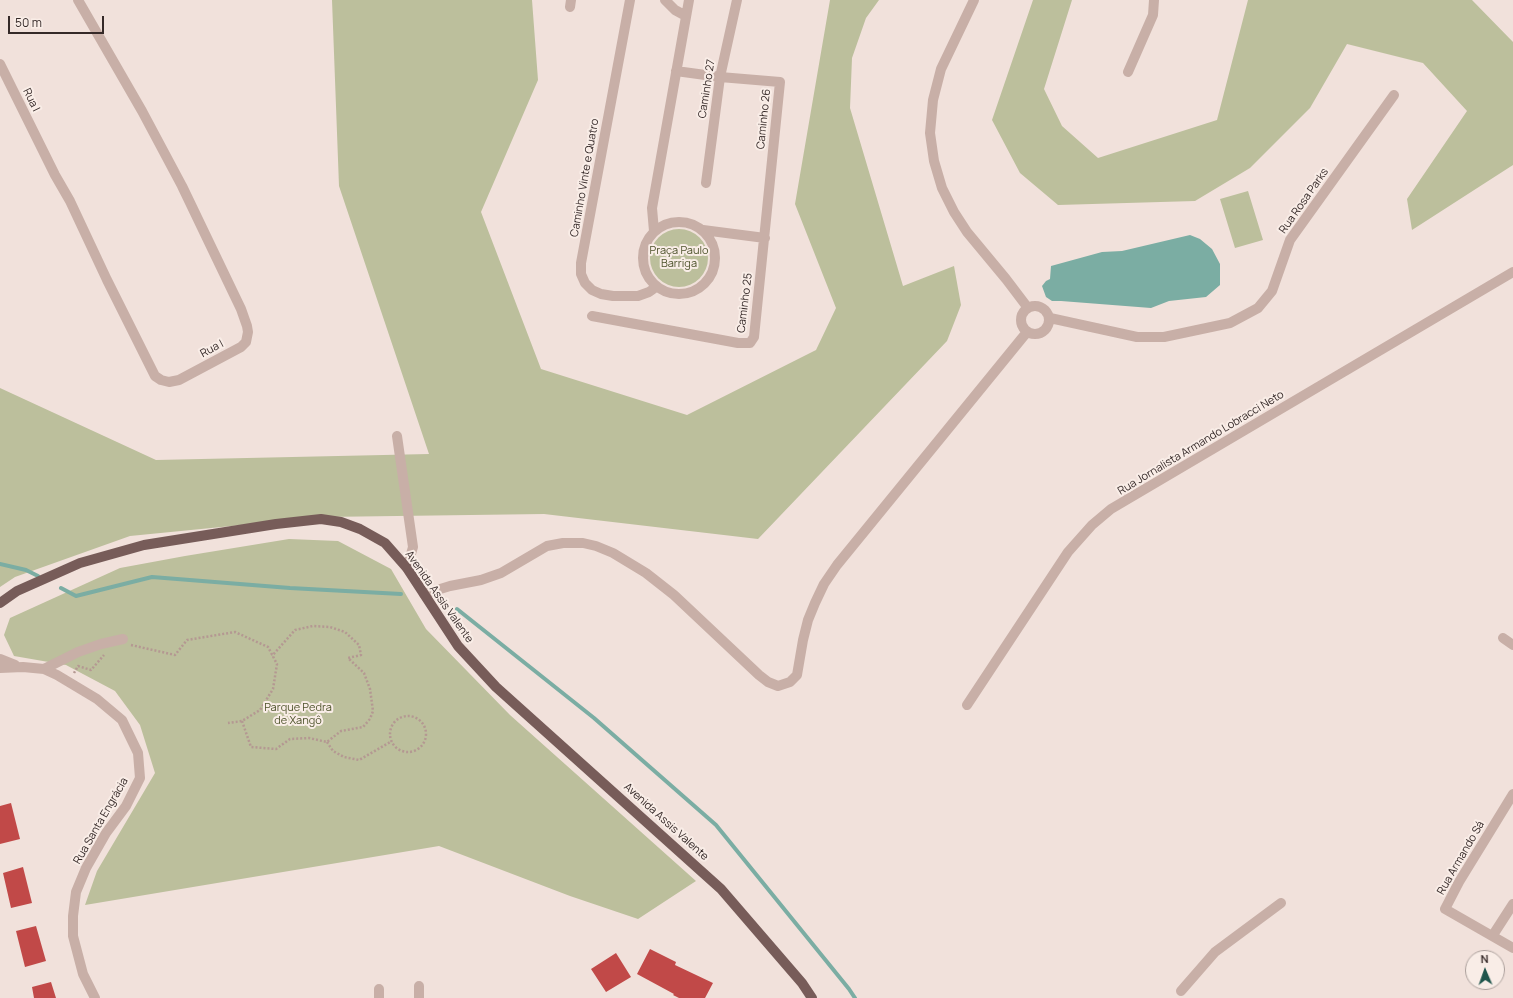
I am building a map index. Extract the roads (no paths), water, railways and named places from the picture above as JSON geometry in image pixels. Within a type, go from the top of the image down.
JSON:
[{"type":"main road","name":"Avenida Assis Valente","points":[[0,603],[17,591],[80,562],[151,544],[276,524],[321,519],[341,522],[360,529],[385,543],[407,568],[458,646],[496,687],[721,889],[802,983],[812,998]]},
{"type":"street","name":"Rua I","points":[[0,64],[42,149],[70,201],[106,280],[156,376],[161,380],[169,382],[179,380],[241,347],[246,342],[247,326],[182,186],[137,102],[78,0]]},
{"type":"street","name":"Caminho Vinte e Quatro","points":[[630,0],[580,274],[585,283],[592,290],[601,294],[613,296],[638,296],[649,292],[656,287]]},
{"type":"street","points":[[665,0],[675,10],[686,16]]},
{"type":"street","points":[[654,231],[652,208],[689,0]]},
{"type":"street","name":"Caminho 27","points":[[706,184],[720,77],[737,0]]},
{"type":"street","points":[[974,0],[941,69],[933,100],[930,133],[934,161],[942,188],[954,212],[967,232],[1028,308]]},
{"type":"street","points":[[1128,72],[1152,15],[1154,0]]},
{"type":"street","name":"Caminho 26","points":[[676,71],[720,77],[780,82],[764,238]]},
{"type":"street","name":"Rua Rosa Parks","points":[[1050,318],[1137,337],[1164,337],[1230,323],[1258,308],[1272,291],[1290,240],[1394,95]]},
{"type":"street","points":[[703,230],[712,243],[715,258],[712,272],[704,284],[692,292],[677,294],[662,291],[656,287],[648,277],[643,266],[642,253],[646,241],[654,231],[663,225],[673,222],[684,222],[703,230],[764,238]]},
{"type":"street","name":"Caminho 25","points":[[592,316],[723,341],[750,343],[754,337],[756,328],[764,238]]},
{"type":"street","name":"Rua Jornalista Armando Lobracci Neto","points":[[967,705],[1068,552],[1092,525],[1111,509],[1513,272]]},
{"type":"street","points":[[1033,306],[1042,307],[1046,310],[1050,318],[1048,327],[1041,334],[1031,334],[1027,332],[1024,329],[1021,320],[1022,315],[1028,308],[1033,306]]},
{"type":"street","points":[[424,594],[450,586],[481,580],[501,573],[547,546],[563,543],[583,543],[596,546],[613,553],[646,573],[674,595],[768,682],[778,686],[790,682],[797,675],[808,620],[824,584],[837,565],[1027,332]]},
{"type":"street","points":[[397,436],[413,547],[407,568]]},
{"type":"street","points":[[1502,638],[1513,645]]},
{"type":"street","points":[[44,669],[78,652],[102,644],[125,643]]},
{"type":"street","name":"Rua Santa Engrácia","points":[[0,659],[23,667]]},
{"type":"street","name":"Rua Santa Engrácia","points":[[0,668],[23,667],[44,669],[97,699],[122,720],[138,753],[140,778],[126,806],[106,833],[86,868],[76,892],[73,916],[73,936],[83,974],[95,998]]},
{"type":"street","name":"Rua Armando Sá","points":[[1513,794],[1459,882],[1445,908],[1513,948]]},
{"type":"street","points":[[1181,991],[1215,952],[1281,903]]},
{"type":"street","points":[[1493,935],[1513,904]]},
{"type":"street","points":[[419,986],[419,998]]},
{"type":"water","points":[[1190,235],[1200,239],[1212,249],[1220,264],[1220,285],[1206,297],[1169,301],[1151,308],[1052,301],[1046,297],[1042,286],[1050,279],[1051,266],[1102,252],[1122,251]]},
{"type":"waterway","points":[[0,564],[26,570],[38,576]]},
{"type":"waterway","points":[[61,588],[76,596],[152,577],[290,588],[401,594]]},
{"type":"waterway","points":[[457,609],[594,718],[716,825],[855,998]]},
{"type":"park label","name":"Praça Paulo Barriga","points":[[679,257]]},
{"type":"park label","name":"Parque Pedra de Xangô","points":[[298,714]]}]
